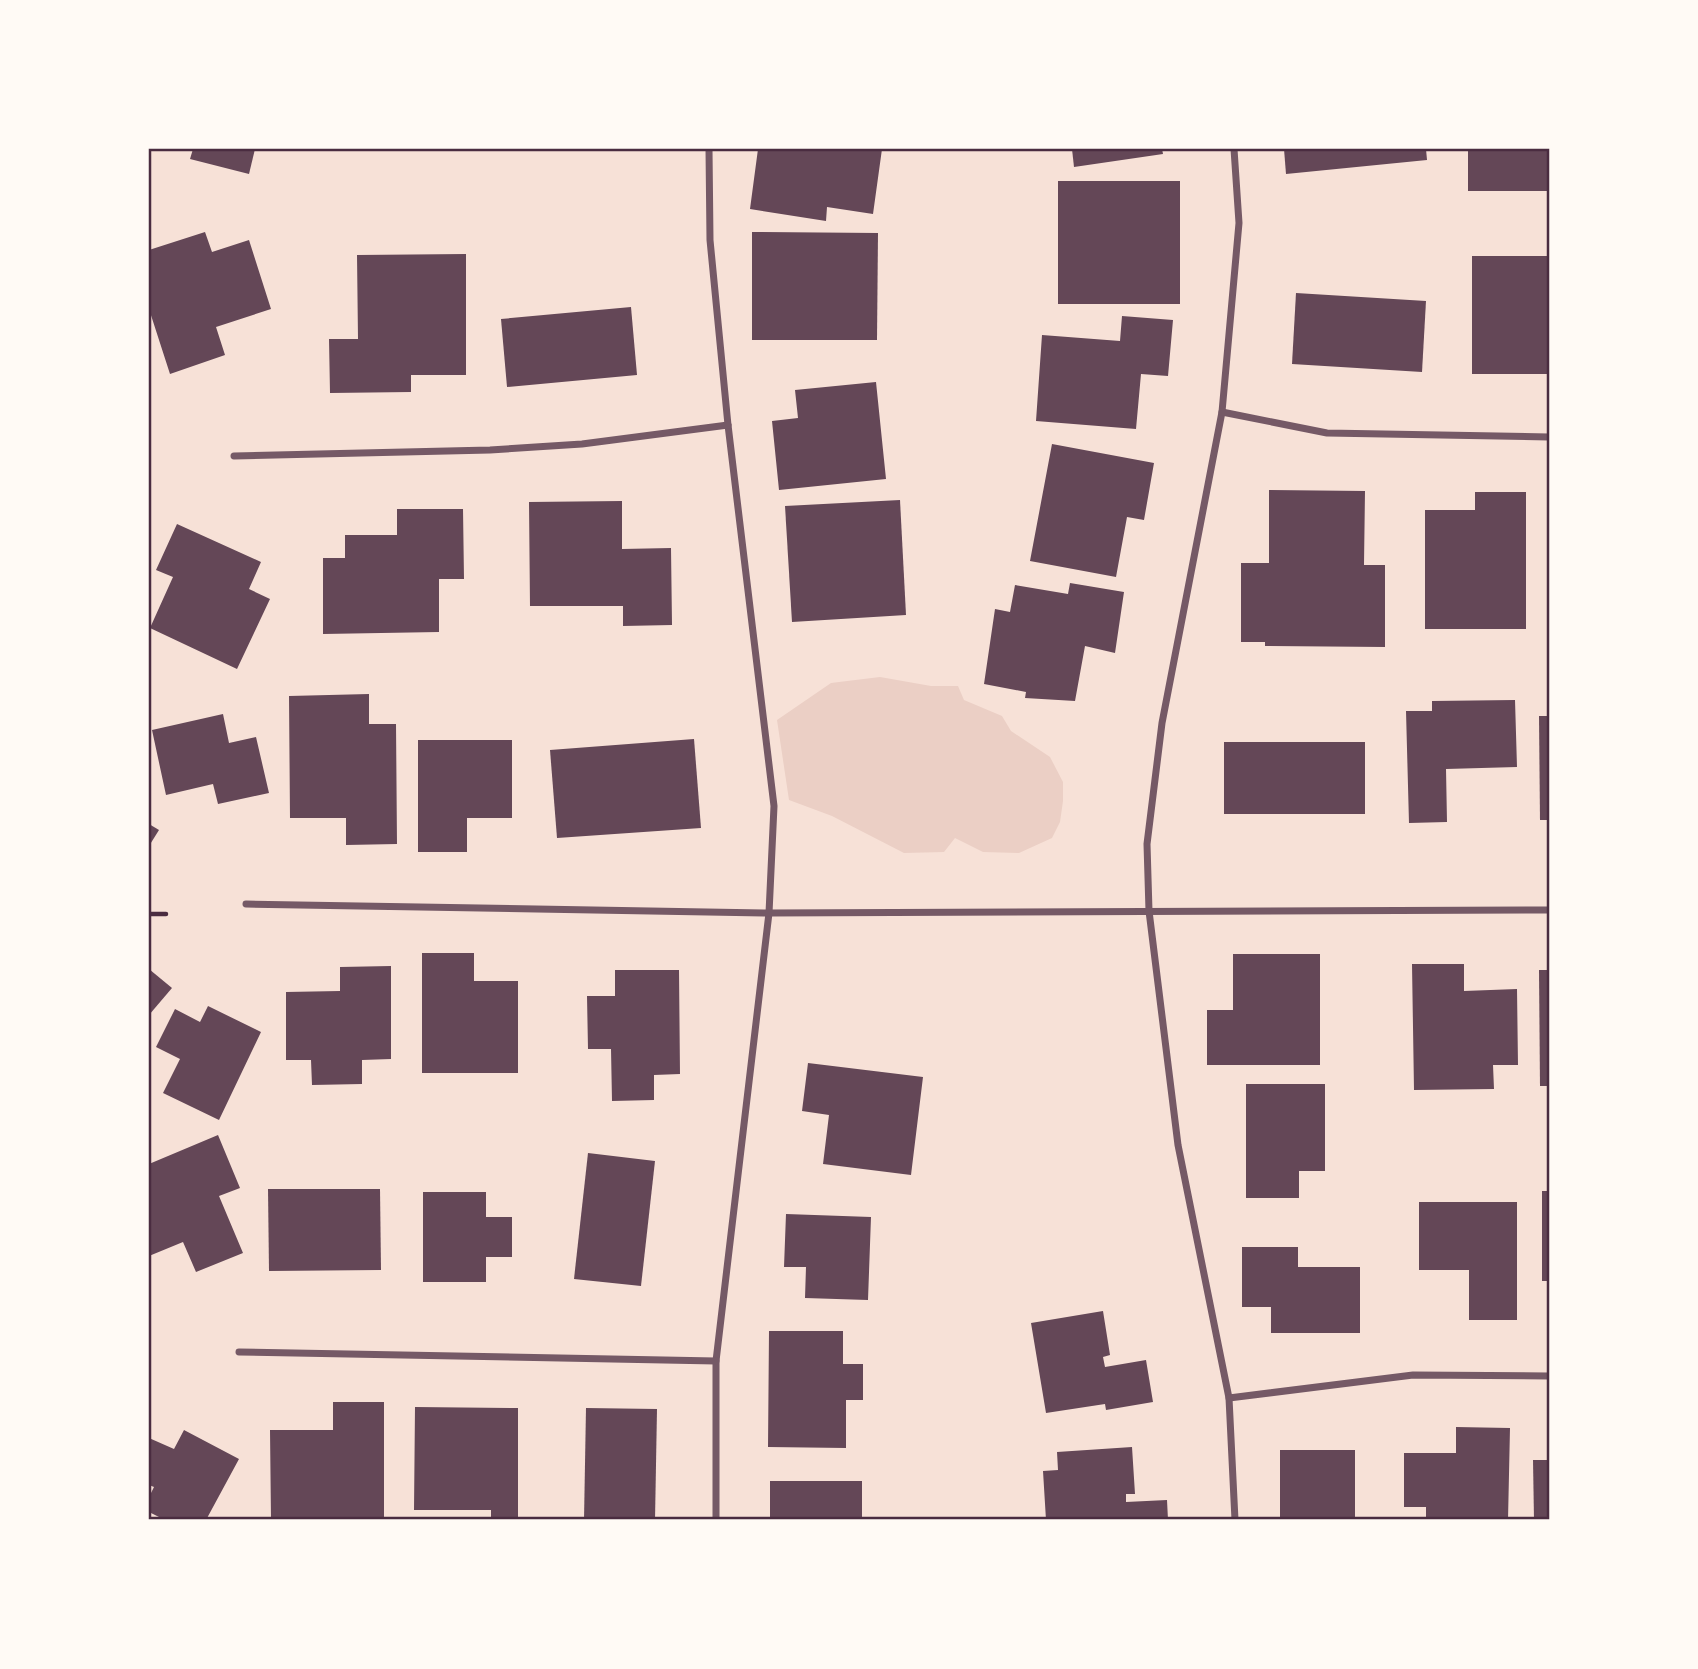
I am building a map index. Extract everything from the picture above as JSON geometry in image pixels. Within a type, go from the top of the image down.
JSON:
[{"type":"street","points":[[709,149],[710,240],[728,425],[775,806],[769,913],[716,1361],[716,1520]]},
{"type":"street","points":[[1234,149],[1239,223],[1222,412],[1162,723],[1147,844],[1149,911],[1178,1145],[1229,1398],[1235,1520]]},
{"type":"street","points":[[1222,412],[1327,433],[1549,437]]},
{"type":"street","points":[[234,456],[490,450],[582,444],[728,425]]},
{"type":"street","points":[[246,904],[769,913],[1549,910]]},
{"type":"street","points":[[239,1352],[716,1361]]},
{"type":"street","points":[[1229,1398],[1413,1375],[1549,1376]]},
{"type":"path","points":[[149,914],[166,914]]},
{"type":"shaded area","points":[[880,677],[931,686],[958,686],[964,700],[1002,716],[1011,731],[1050,757],[1063,782],[1060,822],[1052,838],[1019,853],[983,852],[955,838],[944,852],[904,853],[832,816],[789,800],[777,720],[831,683]]},
{"type":"building","points":[[193,149],[255,149],[249,174],[190,159]]},
{"type":"building","points":[[758,149],[882,149],[873,214],[827,207],[826,221],[750,209]]},
{"type":"building","points":[[1072,149],[1162,149],[1163,154],[1074,167]]},
{"type":"building","points":[[1284,149],[1426,149],[1427,160],[1286,174]]},
{"type":"building","points":[[1468,149],[1549,149],[1549,191],[1468,191]]},
{"type":"building","points":[[1058,181],[1180,181],[1180,304],[1058,304]]},
{"type":"building","points":[[205,232],[212,252],[249,240],[271,309],[216,327],[225,355],[170,374],[149,309],[149,250]]},
{"type":"building","points":[[752,232],[878,233],[877,340],[752,340]]},
{"type":"building","points":[[466,254],[466,375],[411,375],[411,392],[330,393],[329,339],[358,339],[357,255]]},
{"type":"building","points":[[1472,256],[1549,256],[1549,374],[1472,374]]},
{"type":"building","points":[[1296,293],[1426,301],[1422,372],[1292,364]]},
{"type":"building","points":[[631,307],[637,375],[507,387],[501,319]]},
{"type":"building","points":[[1122,316],[1173,320],[1168,376],[1141,374],[1136,429],[1036,421],[1042,335],[1120,341]]},
{"type":"building","points":[[876,382],[886,479],[779,490],[772,421],[798,418],[795,390]]},
{"type":"building","points":[[1052,444],[1154,463],[1144,520],[1127,517],[1116,577],[1030,561]]},
{"type":"building","points":[[1269,490],[1365,491],[1364,565],[1385,565],[1385,647],[1265,646],[1265,642],[1241,642],[1241,563],[1269,563]]},
{"type":"building","points":[[1475,492],[1526,492],[1526,629],[1425,629],[1425,510],[1475,510]]},
{"type":"building","points":[[900,500],[906,615],[792,622],[785,506]]},
{"type":"building","points":[[622,501],[622,549],[671,548],[672,625],[623,626],[623,606],[530,606],[529,502]]},
{"type":"building","points":[[397,509],[463,509],[464,579],[439,579],[439,632],[323,634],[323,558],[345,558],[345,535],[397,535]]},
{"type":"building","points":[[177,524],[261,562],[249,589],[270,599],[237,669],[150,628],[173,577],[156,570]]},
{"type":"building","points":[[1070,583],[1124,592],[1115,653],[1085,646],[1075,701],[1025,698],[1026,692],[984,684],[995,609],[1010,612],[1015,585],[1068,594]]},
{"type":"building","points":[[369,694],[369,724],[396,724],[397,844],[346,845],[346,818],[290,818],[289,696]]},
{"type":"building","points":[[1515,700],[1517,767],[1446,769],[1447,822],[1409,823],[1406,711],[1432,711],[1432,701]]},
{"type":"building","points":[[223,714],[229,743],[256,737],[269,793],[218,804],[213,784],[166,795],[152,730]]},
{"type":"building","points":[[1539,716],[1549,716],[1549,820],[1540,820]]},
{"type":"building","points":[[694,739],[701,828],[557,838],[550,750]]},
{"type":"building","points":[[418,740],[512,740],[512,818],[467,818],[467,852],[418,852]]},
{"type":"building","points":[[1224,742],[1365,742],[1365,814],[1224,814]]},
{"type":"building","points":[[149,824],[159,830],[149,846]]},
{"type":"building","points":[[422,953],[474,953],[474,981],[518,981],[518,1073],[422,1073]]},
{"type":"building","points":[[1233,954],[1320,954],[1320,1065],[1207,1065],[1207,1010],[1233,1010]]},
{"type":"building","points":[[1412,964],[1464,964],[1464,991],[1517,989],[1518,1065],[1493,1065],[1494,1089],[1414,1090]]},
{"type":"building","points":[[391,966],[391,1059],[362,1060],[362,1084],[312,1085],[311,1060],[286,1060],[286,992],[340,991],[340,967]]},
{"type":"building","points":[[149,969],[172,988],[149,1015]]},
{"type":"building","points":[[615,970],[679,970],[680,1074],[654,1075],[654,1100],[612,1101],[611,1049],[588,1049],[587,996],[615,996]]},
{"type":"building","points":[[1539,970],[1549,970],[1549,1086],[1540,1086]]},
{"type":"building","points":[[208,1006],[261,1032],[219,1120],[163,1093],[180,1059],[156,1047],[175,1009],[200,1022]]},
{"type":"building","points":[[808,1063],[923,1077],[911,1175],[823,1164],[829,1115],[802,1111]]},
{"type":"building","points":[[1246,1084],[1325,1084],[1325,1171],[1299,1171],[1299,1198],[1246,1198]]},
{"type":"building","points":[[218,1135],[240,1188],[219,1196],[243,1253],[196,1272],[183,1242],[149,1256],[149,1164]]},
{"type":"building","points":[[588,1153],[655,1161],[641,1286],[574,1279]]},
{"type":"building","points":[[268,1189],[380,1189],[381,1270],[269,1271]]},
{"type":"building","points":[[1542,1191],[1549,1191],[1549,1281],[1542,1281]]},
{"type":"building","points":[[423,1192],[486,1192],[486,1217],[512,1217],[512,1257],[486,1257],[486,1282],[423,1282]]},
{"type":"building","points":[[1419,1202],[1517,1202],[1517,1320],[1469,1320],[1469,1270],[1419,1270]]},
{"type":"building","points":[[786,1214],[871,1217],[868,1300],[805,1298],[806,1267],[784,1267]]},
{"type":"building","points":[[1242,1247],[1298,1247],[1298,1267],[1360,1267],[1360,1333],[1271,1333],[1271,1307],[1242,1307]]},
{"type":"building","points":[[1103,1311],[1110,1355],[1103,1357],[1105,1367],[1146,1360],[1153,1402],[1106,1410],[1105,1404],[1046,1413],[1031,1323]]},
{"type":"building","points":[[769,1331],[843,1331],[843,1364],[863,1364],[863,1400],[846,1400],[846,1448],[768,1447]]},
{"type":"building","points":[[333,1402],[384,1402],[384,1520],[271,1520],[270,1430],[333,1430]]},
{"type":"building","points":[[415,1407],[518,1408],[518,1520],[491,1520],[491,1510],[414,1510]]},
{"type":"building","points":[[586,1408],[657,1409],[655,1520],[584,1520]]},
{"type":"building","points":[[1456,1427],[1510,1428],[1508,1520],[1426,1520],[1426,1507],[1404,1507],[1404,1453],[1456,1453]]},
{"type":"building","points":[[184,1430],[239,1459],[206,1520],[165,1520],[149,1512],[149,1497],[154,1487],[149,1485],[149,1438],[174,1449]]},
{"type":"building","points":[[1132,1447],[1135,1494],[1126,1494],[1126,1502],[1167,1500],[1168,1520],[1046,1520],[1043,1471],[1058,1470],[1057,1452]]},
{"type":"building","points":[[1280,1450],[1355,1450],[1355,1520],[1280,1520]]},
{"type":"building","points":[[1533,1460],[1549,1460],[1549,1520],[1534,1520]]},
{"type":"building","points":[[770,1481],[862,1481],[862,1520],[770,1520]]}]
